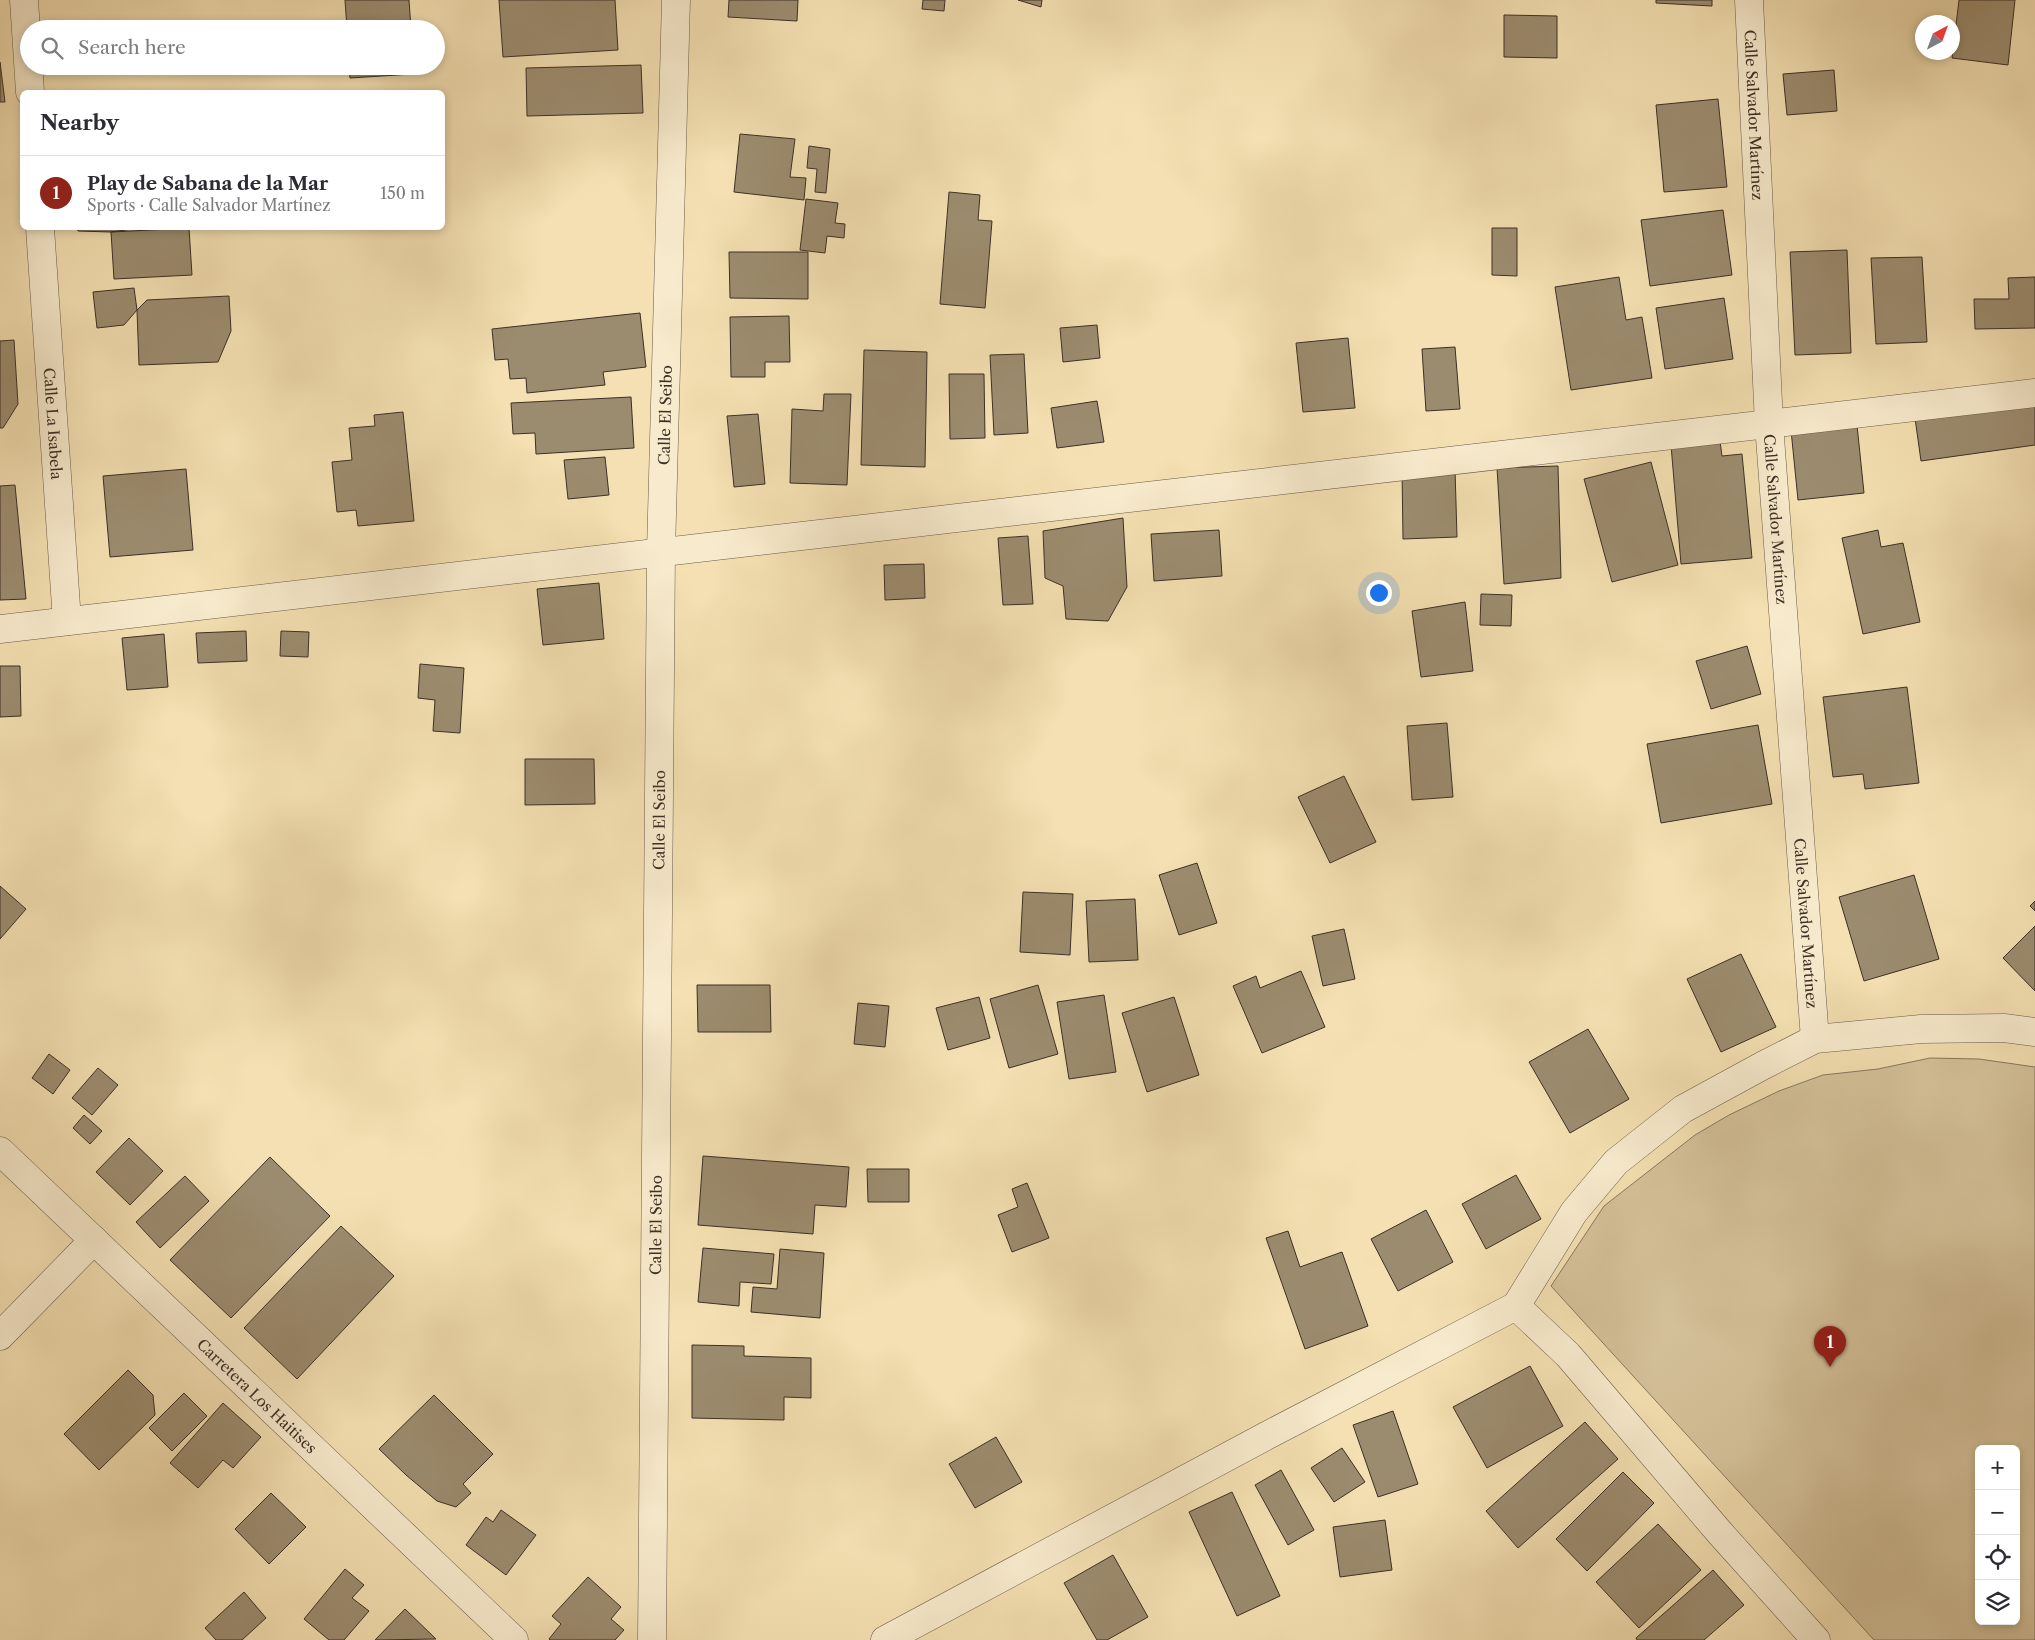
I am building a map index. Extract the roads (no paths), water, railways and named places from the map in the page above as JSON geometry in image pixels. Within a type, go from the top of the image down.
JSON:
[{"type":"street","points":[[24,0],[25,20]]},
{"type":"street","name":"Calle El Seibo","points":[[652,1640],[661,552],[676,0]]},
{"type":"street","name":"Calle Salvador Martínez","points":[[1749,0],[1770,424],[1815,1039]]},
{"type":"street","points":[[29,75],[30,90]]},
{"type":"street","name":"Calle La Isabela","points":[[40,230],[67,621]]},
{"type":"street","points":[[0,630],[2035,393]]},
{"type":"street","points":[[885,1640],[1266,1436],[1516,1306],[1574,1212],[1616,1162],[1683,1109],[1815,1039],[1921,1029],[2004,1028],[2035,1032]]},
{"type":"street","name":"Carretera Los Haitises","points":[[0,1151],[505,1637]]},
{"type":"street","points":[[0,1336],[94,1240]]},
{"type":"street","points":[[1516,1306],[1568,1354],[1720,1534],[1816,1640]]},
{"type":"place","name":"Play de Sabana de la Mar","points":[[1830,1367]]}]
